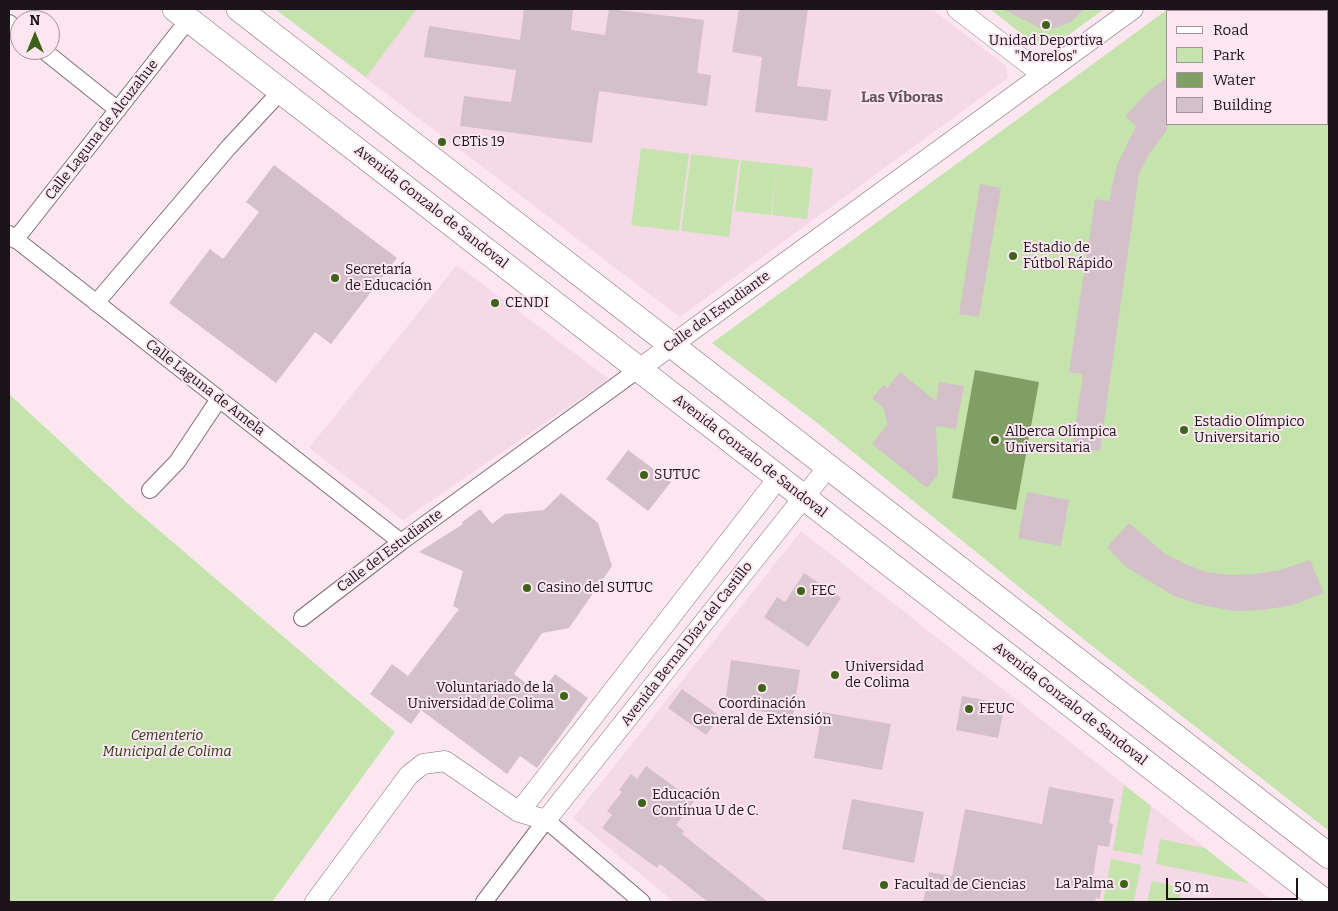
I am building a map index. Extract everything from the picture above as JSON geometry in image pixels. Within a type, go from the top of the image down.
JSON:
[{"type":"main road","points":[[239,9],[1329,856]]},
{"type":"main road","name":"Avenida Gonzalo de Sandoval","points":[[182,14],[1325,902]]},
{"type":"main road","points":[[398,182],[424,153]]},
{"type":"street","points":[[957,9],[1043,75]]},
{"type":"street","name":"Calle del Estudiante","points":[[302,618],[401,542],[1134,9]]},
{"type":"street","name":"Calle Laguna de Alcuzahue","points":[[12,237],[118,110],[182,14]]},
{"type":"street","points":[[55,60],[118,110]]},
{"type":"street","points":[[96,303],[228,148],[281,91]]},
{"type":"street","name":"Calle Laguna de Amela","points":[[12,237],[401,542]]},
{"type":"street","points":[[150,490],[177,462],[219,399]]},
{"type":"street","name":"Avenida Bernal Díaz del Castillo","points":[[546,820],[828,467]]},
{"type":"street","points":[[519,812],[779,477]]},
{"type":"street","points":[[315,902],[408,775],[423,764],[445,761],[519,812],[546,820],[642,902]]},
{"type":"street","points":[[484,902],[546,820]]},
{"type":"shaded area","points":[[275,9],[932,9],[1006,66],[1008,78],[680,317]]},
{"type":"shaded area","points":[[457,265],[609,379],[403,520],[309,448]]},
{"type":"shaded area","name":"Universidad de Colima","points":[[801,531],[1274,902],[674,902],[573,818]]},
{"type":"green space","points":[[275,9],[417,9],[366,77]]},
{"type":"green space","name":"Unidad Deportiva \"Morelos\"","points":[[990,9],[1104,9],[1059,42],[1031,41]]},
{"type":"green space","points":[[1329,9],[1329,831],[1087,642],[816,422],[712,343],[1166,10],[1166,125],[1328,125],[1328,10],[1167,10]]},
{"type":"green space","points":[[641,148],[689,154],[679,231],[631,225]]},
{"type":"green space","points":[[691,154],[739,160],[729,237],[681,231]]},
{"type":"green space","points":[[741,160],[777,164],[771,215],[735,211]]},
{"type":"green space","points":[[777,164],[813,168],[807,219],[772,215]]},
{"type":"green space","name":"Cementerio Municipal de Colima","points":[[9,394],[127,503],[395,732],[272,902],[9,902]]},
{"type":"green space","points":[[1124,785],[1151,806],[1142,855],[1113,850]]},
{"type":"green space","points":[[1160,839],[1205,848],[1249,883],[1156,864]]},
{"type":"green space","points":[[1111,859],[1141,865],[1134,902],[1103,902]]},
{"type":"green space","points":[[1152,881],[1182,887],[1179,902],[1147,902]]},
{"type":"water","name":"Alberca Olímpica Universitaria","points":[[975,370],[1039,382],[1016,510],[952,498]]},
{"type":"building","points":[[524,9],[573,9],[571,30],[605,35],[609,9],[704,20],[697,73],[711,75],[707,106],[599,91],[592,143],[460,126],[464,96],[511,102],[516,70],[424,57],[429,26],[520,40]]},
{"type":"building","points":[[739,9],[808,9],[797,86],[831,90],[827,121],[755,112],[762,57],[732,52]]},
{"type":"building","points":[[1002,9],[1084,9],[1071,22],[1055,28],[1040,28]]},
{"type":"building","points":[[1166,78],[1167,130],[1149,154],[1139,174],[1100,451],[1072,447],[1083,374],[1069,372],[1095,199],[1109,201],[1117,165],[1136,126],[1125,116],[1148,92]]},
{"type":"building","name":"Secretaría de Educación","points":[[274,165],[397,258],[331,344],[315,332],[276,383],[169,303],[210,249],[223,259],[259,212],[246,202]]},
{"type":"building","points":[[980,184],[1001,188],[979,317],[959,314]]},
{"type":"building","points":[[900,372],[936,401],[939,382],[964,386],[956,429],[936,426],[938,475],[927,488],[872,444],[887,425],[884,408],[872,398],[884,385],[887,388]]},
{"type":"building","points":[[628,450],[671,482],[648,511],[606,479]]},
{"type":"building","points":[[1027,492],[1069,500],[1061,546],[1018,538]]},
{"type":"building","points":[[561,493],[598,523],[612,566],[569,628],[542,633],[514,674],[540,694],[555,674],[588,698],[537,768],[520,756],[507,774],[421,710],[411,724],[370,694],[392,664],[408,676],[459,609],[453,606],[463,571],[419,552],[463,524],[462,522],[480,509],[492,524],[505,514],[544,510]]},
{"type":"building","points":[[1129,523],[1165,554],[1206,572],[1231,575],[1255,574],[1280,570],[1310,560],[1324,593],[1293,605],[1263,610],[1234,611],[1201,605],[1174,596],[1126,567],[1107,547]]},
{"type":"building","points":[[804,573],[841,598],[808,647],[764,617],[777,597],[785,602]]},
{"type":"building","name":"Coordinación General de Extensión","points":[[731,660],[800,670],[793,716],[725,706]]},
{"type":"building","points":[[682,689],[720,716],[706,735],[668,708]]},
{"type":"building","points":[[962,696],[1005,704],[998,738],[956,730]]},
{"type":"building","points":[[822,712],[891,724],[882,770],[814,758]]},
{"type":"building","points":[[646,766],[694,801],[676,825],[684,831],[682,834],[768,902],[708,902],[660,864],[657,868],[602,828],[612,815],[607,811],[622,792],[619,790],[631,774],[637,779]]},
{"type":"building","points":[[1049,787],[1114,799],[1109,823],[1113,824],[1109,847],[1098,845],[1093,877],[1103,879],[1100,899],[1096,898],[1095,902],[923,902],[929,872],[952,876],[965,809],[1042,824]]},
{"type":"building","points":[[852,799],[924,812],[914,863],[842,849]]},
{"type":"place","name":"Unidad Deportiva \"Morelos\"","points":[[1046,25]]},
{"type":"place","name":"CBTis 19","points":[[442,142]]},
{"type":"place","name":"Estadio de Fútbol Rápido","points":[[1013,256]]},
{"type":"place","name":"Secretaría de Educación","points":[[335,278]]},
{"type":"place","name":"CENDI","points":[[495,303]]},
{"type":"place","name":"Estadio Olímpico Universitario","points":[[1184,430]]},
{"type":"place","name":"Alberca Olímpica Universitaria","points":[[995,440]]},
{"type":"place","name":"SUTUC","points":[[644,475]]},
{"type":"place","name":"Casino del SUTUC","points":[[527,588]]},
{"type":"place","name":"FEC","points":[[801,591]]},
{"type":"place","name":"Universidad de Colima","points":[[835,675]]},
{"type":"place","name":"Coordinación General de Extensión","points":[[762,688]]},
{"type":"place","name":"Voluntariado de la Universidad de Colima","points":[[564,696]]},
{"type":"place","name":"FEUC","points":[[969,709]]},
{"type":"place","name":"Educación Contínua U de C.","points":[[642,803]]},
{"type":"place","name":"La Palma","points":[[1124,884]]},
{"type":"place","name":"Facultad de Ciencias","points":[[884,885]]},
{"type":"district","name":"Las Víboras","points":[[902,98]]}]
